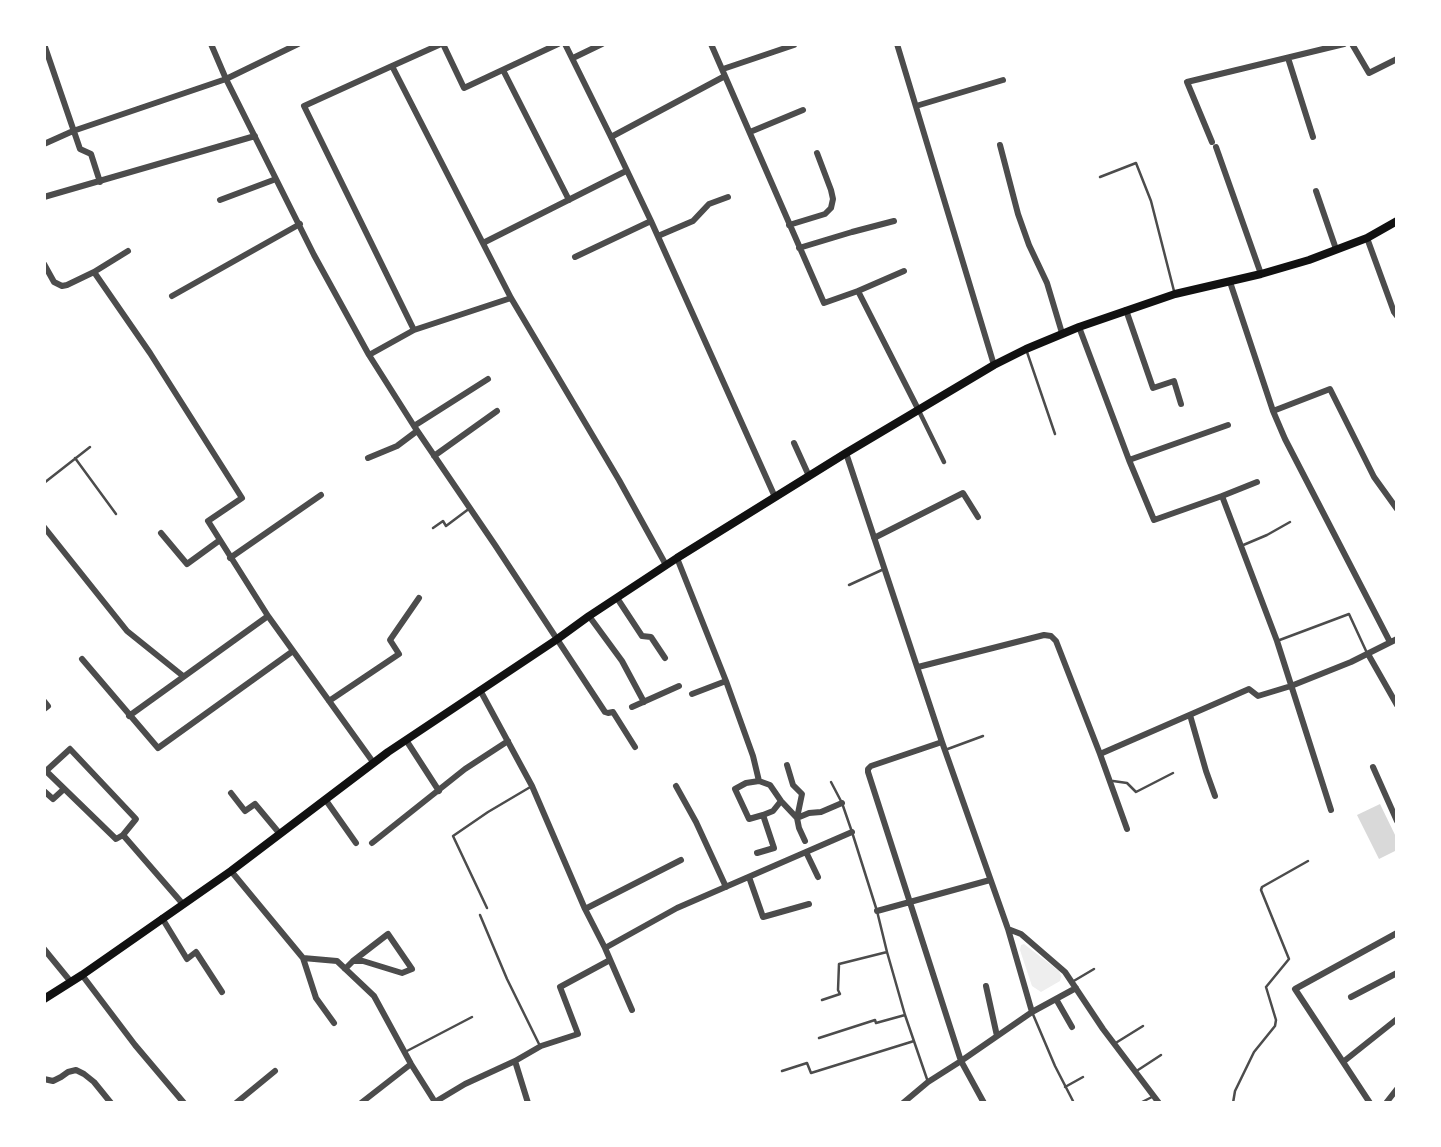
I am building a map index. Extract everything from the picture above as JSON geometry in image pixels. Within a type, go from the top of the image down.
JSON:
[{"type":"main road","points":[[44,999],[231,871],[373,762],[556,640],[589,615],[846,453],[994,365],[1062,333],[1126,310],[1175,294],[1261,274],[1367,238],[1397,221]]},
{"type":"street","points":[[44,44],[80,149],[90,154],[100,182]]},
{"type":"street","points":[[211,44],[314,255],[369,355],[556,640],[605,712],[613,712],[635,747]]},
{"type":"street","points":[[44,144],[73,131],[226,79],[298,44]]},
{"type":"street","points":[[414,330],[304,106],[442,44],[464,88],[558,44]]},
{"type":"street","points":[[565,44],[651,221],[775,497]]},
{"type":"street","points":[[573,58],[603,44]]},
{"type":"street","points":[[711,44],[824,303],[904,271]]},
{"type":"street","points":[[898,44],[994,365]]},
{"type":"street","points":[[1261,274],[1214,144],[1187,82],[1344,44]]},
{"type":"street","points":[[1352,44],[1369,73],[1397,59]]},
{"type":"street","points":[[611,136],[724,73],[794,45]]},
{"type":"street","points":[[1288,58],[1313,137]]},
{"type":"street","points":[[392,66],[511,298],[666,565]]},
{"type":"street","points":[[503,70],[569,200]]},
{"type":"street","points":[[916,106],[1003,80]]},
{"type":"street","points":[[750,132],[803,110]]},
{"type":"street","points":[[44,197],[255,136]]},
{"type":"street","points":[[1000,145],[1028,245],[1047,284],[1062,333]]},
{"type":"street","points":[[789,225],[825,214],[831,208],[831,190],[817,153]]},
{"type":"street","points":[[483,243],[626,171]]},
{"type":"street","points":[[220,200],[276,179]]},
{"type":"street","points":[[1316,191],[1336,249]]},
{"type":"street","points":[[657,236],[693,221],[709,204],[728,197]]},
{"type":"street","points":[[575,257],[651,221]]},
{"type":"street","points":[[799,248],[894,221]]},
{"type":"street","points":[[172,296],[300,224]]},
{"type":"street","points":[[1367,238],[1397,316]]},
{"type":"street","points":[[44,264],[54,282],[62,286],[94,272],[128,251]]},
{"type":"street","points":[[94,272],[150,353],[242,498],[208,521],[268,616],[373,762]]},
{"type":"street","points":[[1100,754],[1249,689],[1258,696],[1291,686],[1394,641],[1291,451],[1273,411],[1230,282]]},
{"type":"street","points":[[858,291],[944,462]]},
{"type":"street","points":[[369,355],[414,330],[511,298]]},
{"type":"street","points":[[1126,310],[1153,388],[1174,381],[1181,404]]},
{"type":"street","points":[[1079,327],[1154,520],[1257,482]]},
{"type":"street","points":[[368,458],[397,446],[416,428],[488,379]]},
{"type":"street","points":[[1273,411],[1330,388],[1374,477],[1397,509]]},
{"type":"street","points":[[434,456],[497,411]]},
{"type":"street","points":[[1129,460],[1228,425]]},
{"type":"street","points":[[794,443],[809,476]]},
{"type":"street","points":[[846,453],[944,750],[1008,929],[1032,1012]]},
{"type":"street","points":[[874,538],[963,494],[978,517]]},
{"type":"street","points":[[230,558],[321,495]]},
{"type":"street","points":[[1222,496],[1277,640],[1331,810]]},
{"type":"street","points":[[44,527],[127,631],[183,676]]},
{"type":"street","points":[[161,533],[187,564],[220,540]]},
{"type":"street","points":[[677,558],[726,681],[753,756],[759,781]]},
{"type":"street","points":[[329,701],[399,653],[390,640],[419,598]]},
{"type":"street","points":[[617,598],[642,636],[652,637],[665,658]]},
{"type":"street","points":[[589,615],[622,661],[644,702]]},
{"type":"street","points":[[129,716],[268,616]]},
{"type":"street","points":[[918,667],[1044,635],[1051,636],[1056,640],[1127,829]]},
{"type":"street","points":[[82,659],[158,748],[293,651]]},
{"type":"street","points":[[1368,654],[1397,705]]},
{"type":"street","points":[[692,694],[726,681]]},
{"type":"street","points":[[632,707],[679,686]]},
{"type":"street","points":[[480,690],[532,786],[632,1010]]},
{"type":"street","points":[[44,701],[48,706],[44,709]]},
{"type":"street","points":[[1190,715],[1215,796]]},
{"type":"street","points":[[406,740],[439,791]]},
{"type":"street","points":[[372,843],[465,769],[508,741]]},
{"type":"street","points":[[942,742],[871,766],[868,772],[961,1061],[984,1103]]},
{"type":"street","points":[[70,749],[136,819],[122,835],[116,839],[46,771],[70,749]]},
{"type":"street","points":[[787,765],[793,785],[802,794],[797,818],[805,841]]},
{"type":"street","points":[[1373,767],[1397,821]]},
{"type":"street","points":[[781,801],[773,811],[749,819],[735,789],[746,783],[759,781],[769,785],[797,818]]},
{"type":"street","points":[[676,786],[726,887]]},
{"type":"street","points":[[44,790],[53,799],[64,789]]},
{"type":"street","points":[[231,793],[245,811],[255,804],[280,834]]},
{"type":"street","points":[[325,799],[356,843]]},
{"type":"street","points":[[797,818],[842,803]]},
{"type":"street","points":[[758,853],[774,848],[763,815]]},
{"type":"street","points":[[605,948],[677,908],[852,832]]},
{"type":"street","points":[[122,835],[182,904]]},
{"type":"street","points":[[806,852],[818,877]]},
{"type":"street","points":[[585,909],[681,860]]},
{"type":"street","points":[[231,871],[303,958],[316,998],[334,1023]]},
{"type":"street","points":[[749,877],[763,917],[809,904]]},
{"type":"street","points":[[877,911],[990,880]]},
{"type":"street","points":[[162,918],[187,958],[196,952],[222,992]]},
{"type":"street","points":[[1008,929],[1021,934],[1065,972],[1114,1044],[1159,1103]]},
{"type":"street","points":[[1370,1103],[1295,989],[1397,933]]},
{"type":"street","points":[[345,969],[353,961],[388,934],[412,969],[402,973],[363,961],[353,961]]},
{"type":"street","points":[[44,949],[71,982]]},
{"type":"street","points":[[303,958],[337,961],[374,996],[435,1103],[465,1084],[541,1046],[578,1034],[560,987],[610,960]]},
{"type":"street","points":[[1351,997],[1397,973]]},
{"type":"street","points":[[82,975],[135,1045],[184,1103]]},
{"type":"street","points":[[903,1103],[928,1082],[1074,985]]},
{"type":"street","points":[[986,986],[997,1036]]},
{"type":"street","points":[[1056,999],[1072,1027]]},
{"type":"street","points":[[1343,1062],[1397,1020]]},
{"type":"street","points":[[515,1061],[528,1103]]},
{"type":"street","points":[[361,1103],[411,1064]]},
{"type":"street","points":[[44,1079],[53,1081],[76,1070],[94,1082],[111,1103]]},
{"type":"street","points":[[236,1103],[275,1071]]},
{"type":"street","points":[[1386,1103],[1397,1089]]},
{"type":"lane","points":[[1100,177],[1136,163],[1151,201],[1175,294]]},
{"type":"lane","points":[[1026,349],[1055,434]]},
{"type":"lane","points":[[44,483],[90,447]]},
{"type":"lane","points":[[75,458],[116,514]]},
{"type":"lane","points":[[433,528],[443,521],[446,526],[470,508]]},
{"type":"lane","points":[[1241,546],[1290,522]]},
{"type":"lane","points":[[849,586],[884,569]]},
{"type":"lane","points":[[1277,640],[1349,614],[1368,654]]},
{"type":"lane","points":[[944,750],[983,736]]},
{"type":"lane","points":[[1109,780],[1127,783],[1136,792],[1172,773]]},
{"type":"lane","points":[[831,782],[852,832],[877,911],[905,1016],[928,1082]]},
{"type":"lane","points":[[487,908],[453,836],[532,786]]},
{"type":"lane","points":[[1233,1103],[1235,1091],[1254,1052],[1275,1026],[1276,1020],[1266,987],[1289,959],[1261,890],[1308,861]]},
{"type":"lane","points":[[480,915],[541,1046]]},
{"type":"lane","points":[[822,1000],[840,994],[839,964],[887,952]]},
{"type":"lane","points":[[1074,985],[1094,969]]},
{"type":"lane","points":[[1032,1012],[1074,1103]]},
{"type":"lane","points":[[819,1038],[875,1020],[876,1023],[905,1016]]},
{"type":"lane","points":[[405,1052],[472,1017]]},
{"type":"lane","points":[[1114,1044],[1143,1026]]},
{"type":"lane","points":[[782,1071],[807,1063],[811,1073],[914,1041]]},
{"type":"lane","points":[[1135,1072],[1161,1055]]},
{"type":"lane","points":[[1065,1087],[1083,1077]]},
{"type":"lane","points":[[1140,1103],[1153,1096]]},
{"type":"shaded area","points":[[1380,804],[1397,839],[1397,850],[1379,859],[1357,815]]},
{"type":"shaded area","points":[[1024,944],[1059,971],[1060,981],[1041,992],[1032,986],[1020,950]]}]
